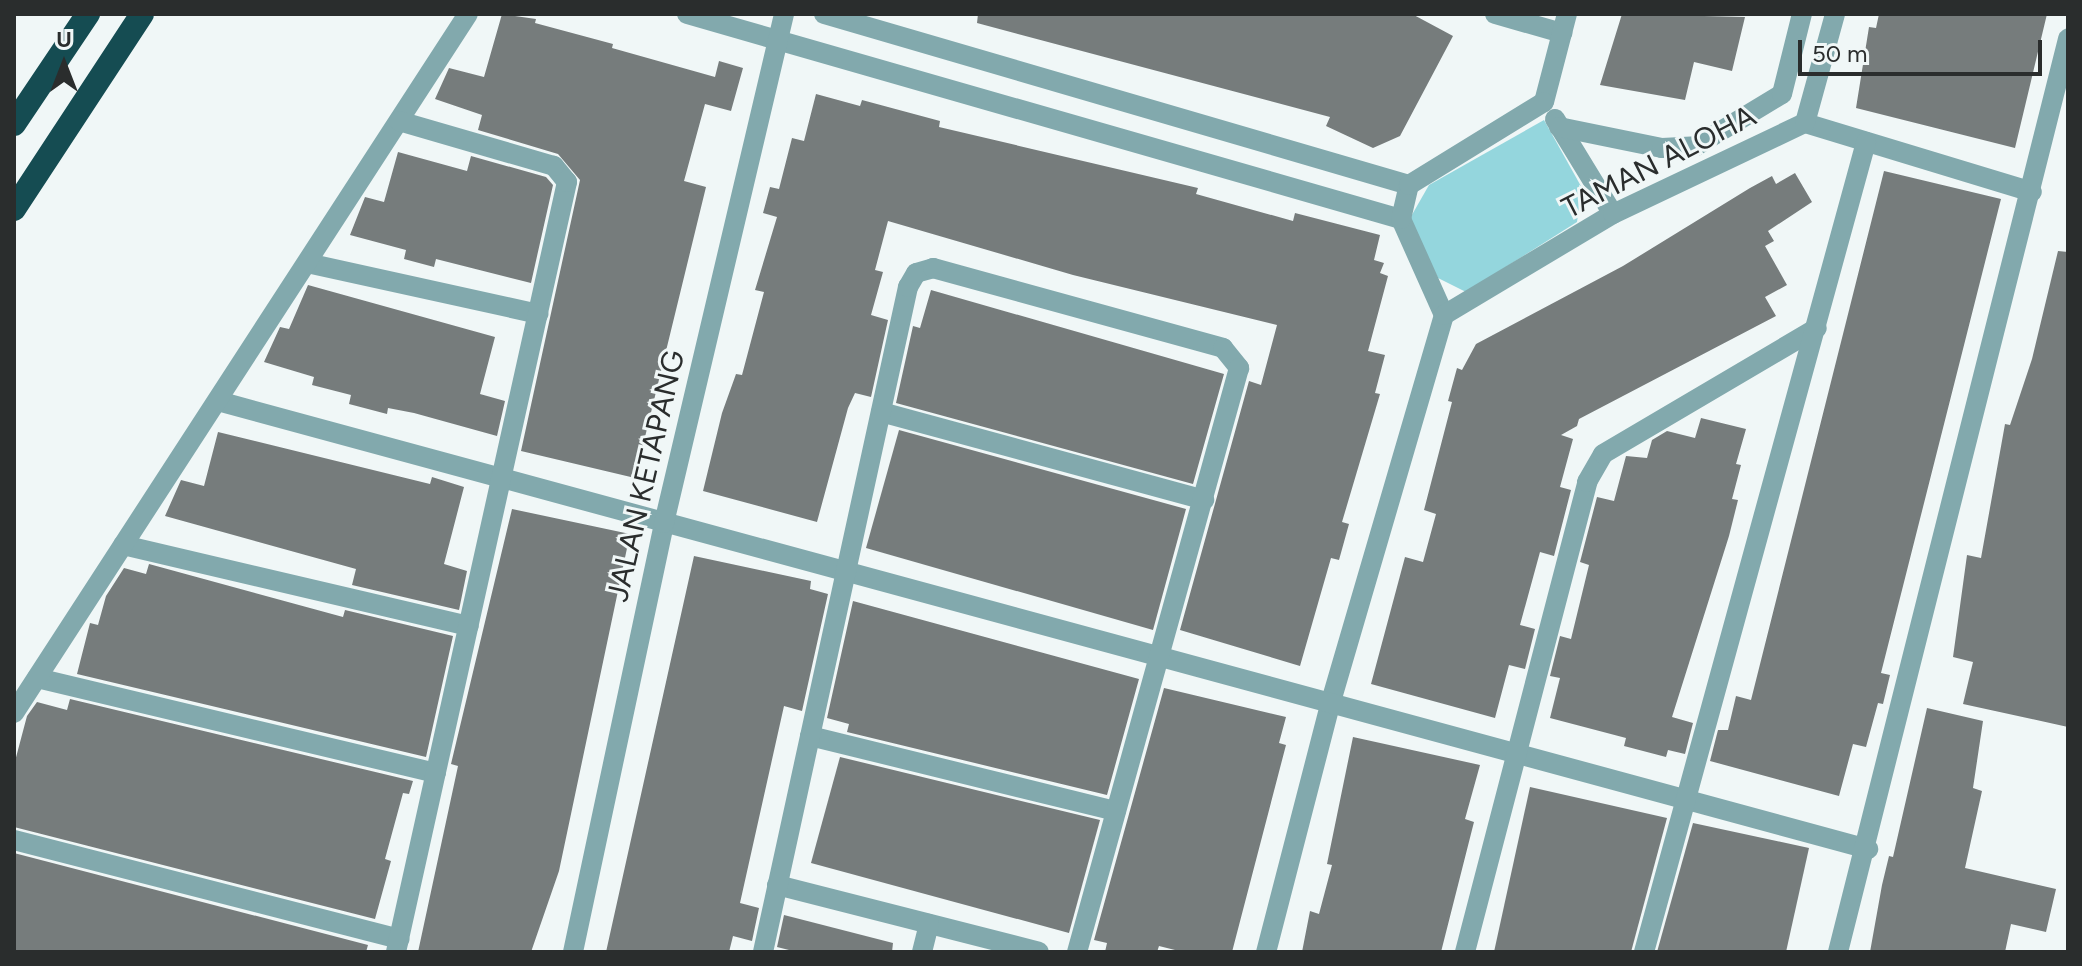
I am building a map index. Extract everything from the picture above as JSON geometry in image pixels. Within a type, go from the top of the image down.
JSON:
[{"type":"highway","points":[[14,124],[88,14]]},
{"type":"highway","points":[[14,209],[142,14]]},
{"type":"street","points":[[14,713],[468,14]]},
{"type":"street","points":[[687,14],[1401,219]]},
{"type":"street","name":"JALAN KETAPANG","points":[[573,952],[664,523],[784,14]]},
{"type":"street","points":[[824,14],[1409,185]]},
{"type":"street","points":[[1266,952],[1330,705],[1444,315],[1401,219],[1409,185],[1544,102],[1564,24],[1495,14]]},
{"type":"street","name":"TAMAN ALOHA","points":[[1559,127],[1662,148],[1696,146],[1782,94],[1802,14]]},
{"type":"street","name":"TAMAN ALOHA","points":[[1444,315],[1613,214],[1805,123],[1835,14]]},
{"type":"street","points":[[1838,952],[1868,849],[2068,39]]},
{"type":"street","points":[[1544,102],[1613,214]]},
{"type":"street","points":[[14,840],[397,946],[566,192],[565,175],[554,166],[399,121]]},
{"type":"street","points":[[1805,123],[2032,192]]},
{"type":"street","points":[[1644,952],[1683,799],[1817,328],[1866,142]]},
{"type":"street","points":[[307,263],[538,314]]},
{"type":"street","points":[[763,952],[911,278],[933,268],[1231,353],[1237,360],[1238,380],[1077,952]]},
{"type":"street","points":[[1465,952],[1587,482],[1603,454],[1817,328]]},
{"type":"street","points":[[218,401],[1868,849]]},
{"type":"street","points":[[881,412],[1204,500]]},
{"type":"street","points":[[123,545],[469,626]]},
{"type":"street","points":[[37,678],[436,773]]},
{"type":"street","points":[[810,736],[1116,811]]},
{"type":"street","points":[[777,885],[1039,952]]},
{"type":"street","points":[[922,952],[929,924]]},
{"type":"shaded area","points":[[1544,120],[1582,188],[1577,222],[1466,292],[1438,278],[1409,220],[1429,185]]},
{"type":"building","points":[[502,14],[536,19],[535,23],[613,44],[612,48],[715,77],[719,61],[743,68],[731,111],[705,104],[684,181],[706,187],[635,478],[521,451],[580,180],[558,154],[478,130],[482,115],[435,99],[449,68],[484,77]]},
{"type":"building","points":[[978,14],[1412,14],[1453,36],[1400,136],[1373,148],[1326,126],[1330,117],[977,23]]},
{"type":"building","points":[[1622,14],[1745,17],[1732,71],[1694,62],[1685,100],[1600,85]]},
{"type":"building","points":[[1879,14],[2047,14],[2015,148],[1856,108],[1869,27],[1876,28]]},
{"type":"building","points":[[816,94],[860,106],[862,100],[940,121],[939,127],[1198,188],[1196,194],[1293,221],[1295,213],[1380,235],[1374,260],[1384,263],[1380,273],[1388,276],[1368,351],[1385,355],[1375,393],[1380,394],[1342,522],[1349,524],[1339,560],[1331,558],[1300,666],[1180,630],[1249,381],[1261,385],[1277,325],[1073,275],[888,221],[875,270],[883,272],[871,315],[888,320],[871,397],[855,393],[848,408],[817,522],[703,491],[722,413],[736,374],[742,375],[764,292],[755,290],[777,217],[763,213],[770,187],[779,189],[792,138],[804,141]]},
{"type":"building","points":[[398,152],[467,171],[471,156],[546,177],[553,185],[531,283],[436,259],[434,267],[404,259],[406,250],[350,235],[365,197],[384,202]]},
{"type":"building","points":[[1884,171],[2001,199],[1881,673],[1890,675],[1883,704],[1878,703],[1866,747],[1853,744],[1839,796],[1710,761],[1718,730],[1728,730],[1736,696],[1751,700]]},
{"type":"building","points":[[1795,173],[1812,202],[1768,231],[1774,241],[1765,246],[1787,285],[1765,297],[1776,316],[1579,419],[1577,426],[1561,435],[1573,439],[1560,487],[1571,490],[1554,556],[1540,552],[1520,625],[1535,629],[1525,669],[1509,665],[1495,718],[1371,684],[1405,557],[1423,562],[1436,514],[1424,510],[1452,402],[1448,401],[1457,368],[1462,370],[1476,344],[1623,266],[1772,176],[1776,184]]},
{"type":"building","points":[[2058,251],[2068,252],[2068,727],[1963,704],[1973,662],[1953,657],[1967,555],[1981,558],[2005,424],[2010,425],[2032,359]]},
{"type":"building","points":[[308,285],[495,337],[480,394],[505,401],[497,436],[414,413],[388,408],[387,414],[349,404],[351,395],[312,385],[314,377],[264,362],[280,327],[289,329]]},
{"type":"building","points":[[931,290],[1224,374],[1193,484],[896,403],[913,326],[920,328]]},
{"type":"building","points":[[1701,418],[1746,429],[1736,464],[1741,465],[1732,499],[1738,500],[1729,536],[1672,717],[1693,723],[1685,754],[1668,750],[1666,757],[1624,746],[1626,738],[1550,718],[1560,678],[1550,676],[1560,636],[1571,639],[1589,565],[1580,562],[1597,497],[1614,501],[1626,456],[1647,458],[1652,440],[1667,431],[1695,438]]},
{"type":"building","points":[[899,430],[1186,509],[1153,630],[866,548]]},
{"type":"building","points":[[218,432],[430,484],[432,477],[464,487],[444,564],[467,571],[459,610],[352,585],[356,569],[165,516],[181,480],[204,486]]},
{"type":"building","points":[[512,509],[630,534],[559,871],[531,952],[418,952],[458,766],[451,764]]},
{"type":"building","points":[[694,556],[811,581],[810,589],[828,594],[802,711],[784,706],[740,903],[759,908],[752,941],[733,936],[729,952],[606,952]]},
{"type":"building","points":[[149,564],[343,617],[345,610],[453,636],[426,757],[77,674],[90,623],[98,625],[106,596],[124,568],[146,574]]},
{"type":"building","points":[[853,601],[1139,679],[1107,795],[847,732],[849,724],[827,718]]},
{"type":"building","points":[[1164,688],[1286,717],[1279,743],[1286,745],[1232,952],[1183,952],[1159,946],[1157,952],[1105,952],[1107,943],[1094,940]]},
{"type":"building","points":[[70,699],[413,781],[409,794],[403,793],[385,859],[391,861],[375,919],[14,827],[14,765],[27,716],[37,702],[67,710]]},
{"type":"building","points":[[1927,708],[1983,721],[1973,788],[1982,791],[1965,868],[2056,889],[2046,932],[2011,924],[2005,952],[1870,952],[1882,885],[1889,856],[1893,857]]},
{"type":"building","points":[[1353,737],[1480,765],[1465,819],[1474,822],[1441,952],[1302,952],[1310,911],[1319,914],[1332,865],[1327,864]]},
{"type":"building","points":[[840,757],[1100,820],[1069,933],[811,863]]},
{"type":"building","points":[[1530,787],[1667,818],[1631,952],[1494,952]]},
{"type":"building","points":[[1693,823],[1809,848],[1786,952],[1657,952]]},
{"type":"building","points":[[14,853],[368,945],[366,952],[14,952]]},
{"type":"building","points":[[784,915],[893,943],[892,952],[797,952],[777,947]]}]
